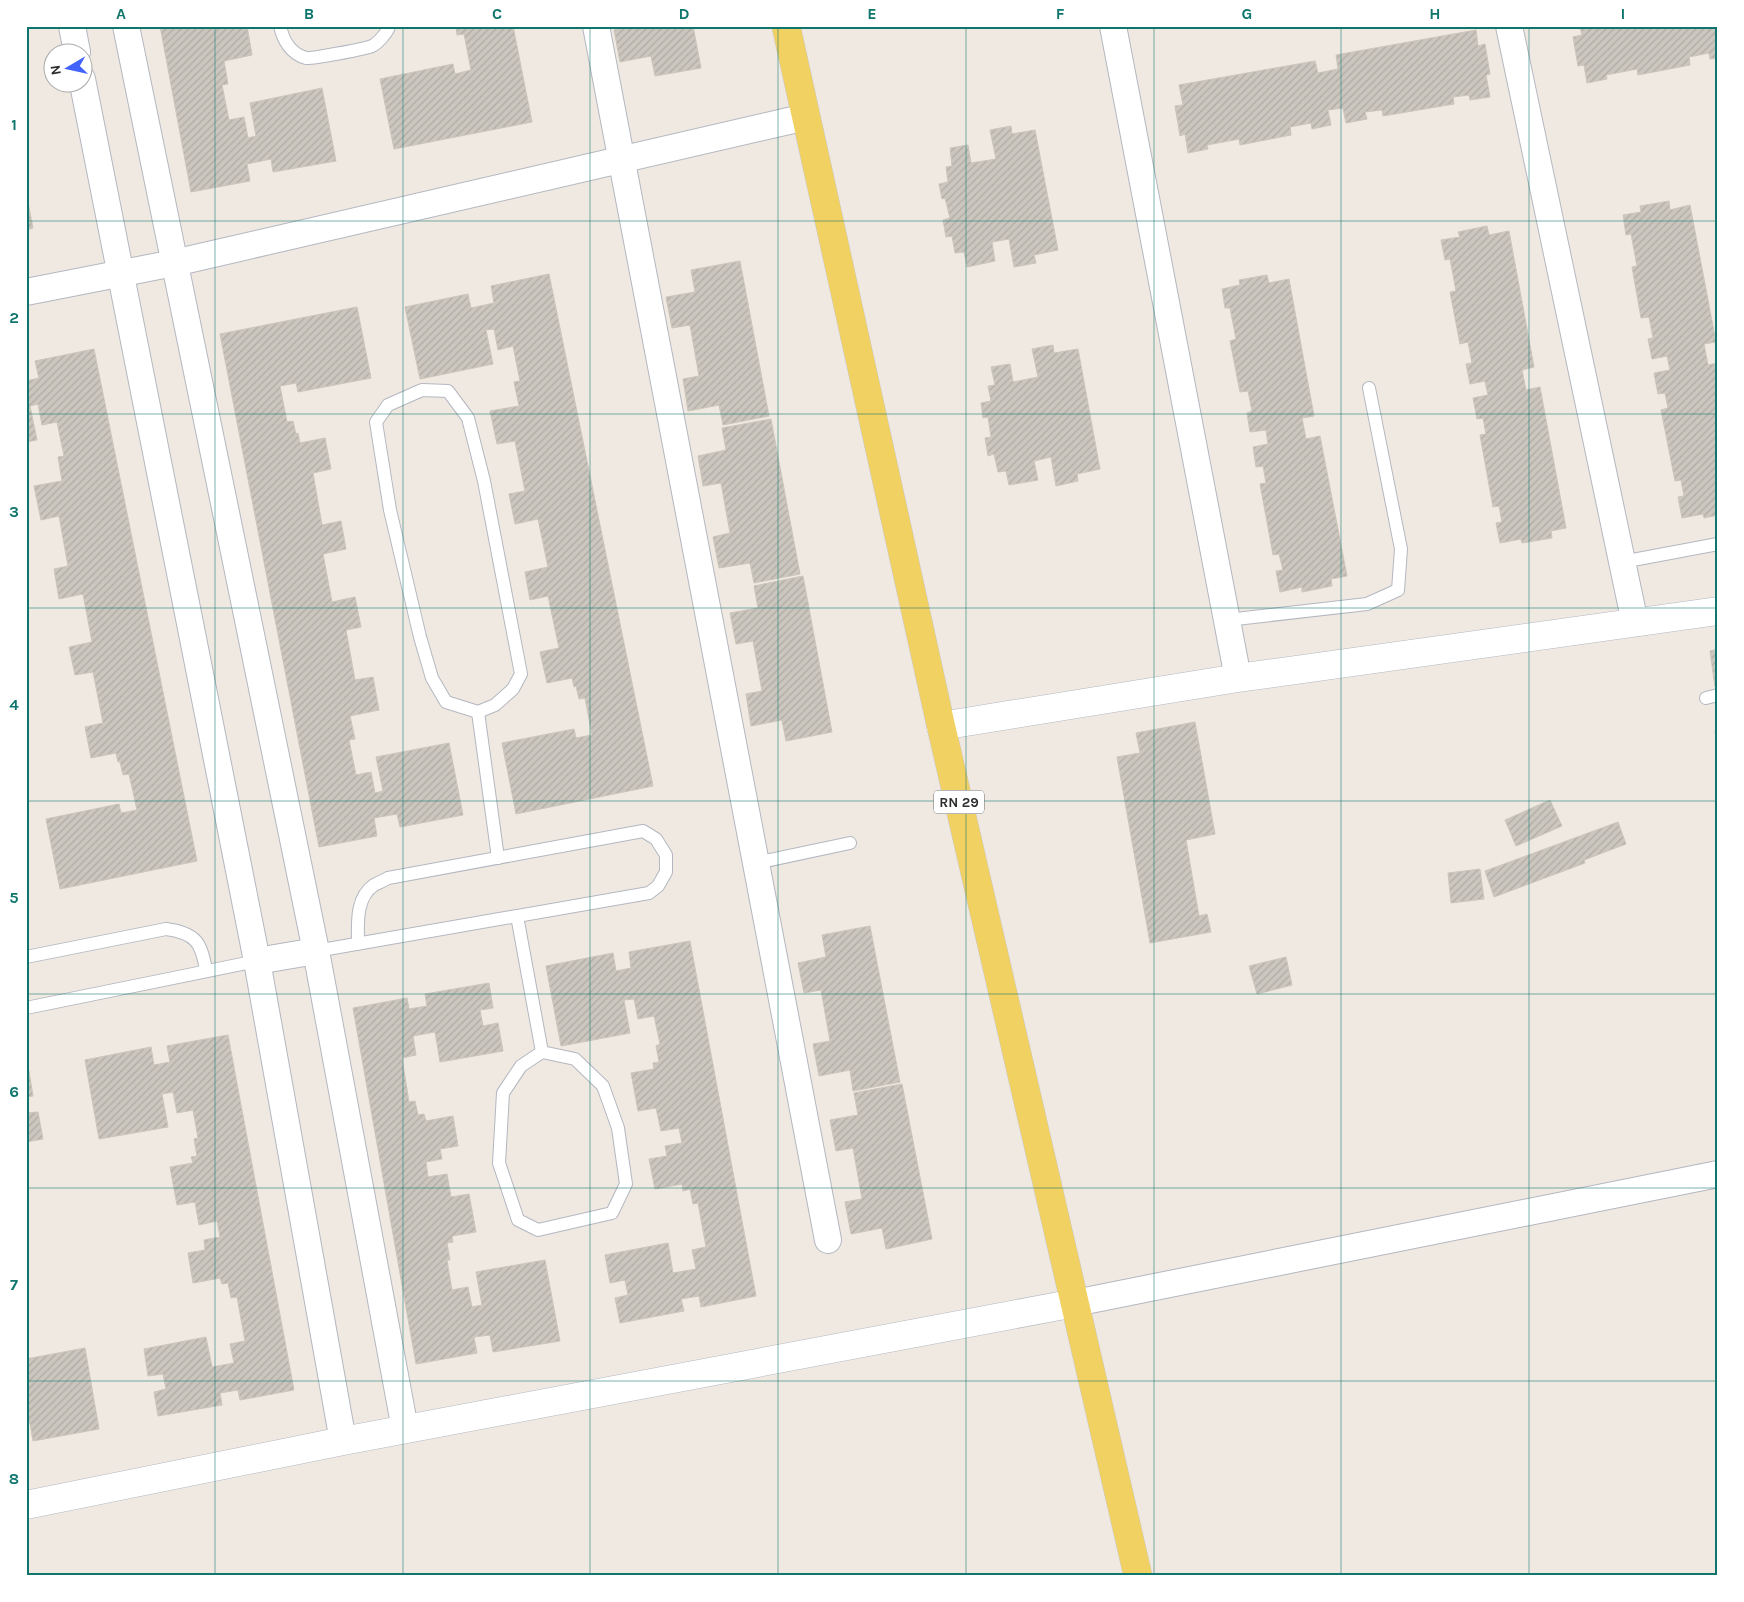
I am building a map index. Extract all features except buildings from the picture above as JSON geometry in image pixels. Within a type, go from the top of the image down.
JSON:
[{"type":"main road","name":"RN 29","points":[[786,26],[941,726],[1138,1576]]},
{"type":"street","points":[[72,26],[75,42]]},
{"type":"street","points":[[126,26],[316,951],[406,1430]]},
{"type":"street","points":[[596,26],[828,1240]]},
{"type":"street","points":[[1113,26],[1238,678]]},
{"type":"street","points":[[1509,26],[1635,624]]},
{"type":"street","points":[[85,92],[257,961],[343,1441]]},
{"type":"street","points":[[26,292],[174,263],[806,117]]},
{"type":"street","points":[[941,726],[1238,678],[1718,611]]},
{"type":"street","points":[[257,961],[316,951]]},
{"type":"street","points":[[26,1504],[343,1441],[1075,1302],[1718,1174]]},
{"type":"lane","points":[[280,26],[282,35],[293,52],[307,59],[373,46],[389,30],[389,26]]},
{"type":"lane","points":[[1227,620],[1367,604],[1398,590],[1401,549],[1369,388]]},
{"type":"lane","points":[[422,390],[448,391],[468,418],[484,481],[521,674],[513,689],[495,705],[478,712],[446,702],[432,678],[420,637],[390,510],[376,422],[388,405],[422,390]]},
{"type":"lane","points":[[1622,562],[1718,544]]},
{"type":"lane","points":[[478,712],[498,858]]},
{"type":"lane","points":[[316,951],[358,944],[649,893],[658,886],[666,872],[666,855],[656,839],[643,831],[388,878],[372,886],[362,898],[358,914],[358,944]]},
{"type":"lane","points":[[756,863],[850,843]]},
{"type":"lane","points":[[517,916],[542,1052]]},
{"type":"lane","points":[[26,957],[166,930],[180,931],[195,940],[203,952],[206,971]]},
{"type":"lane","points":[[26,1008],[257,961]]},
{"type":"lane","points":[[542,1052],[575,1059],[603,1086],[618,1128],[626,1184],[612,1212],[538,1230],[518,1220],[498,1163],[503,1093],[521,1066],[542,1052]]}]
